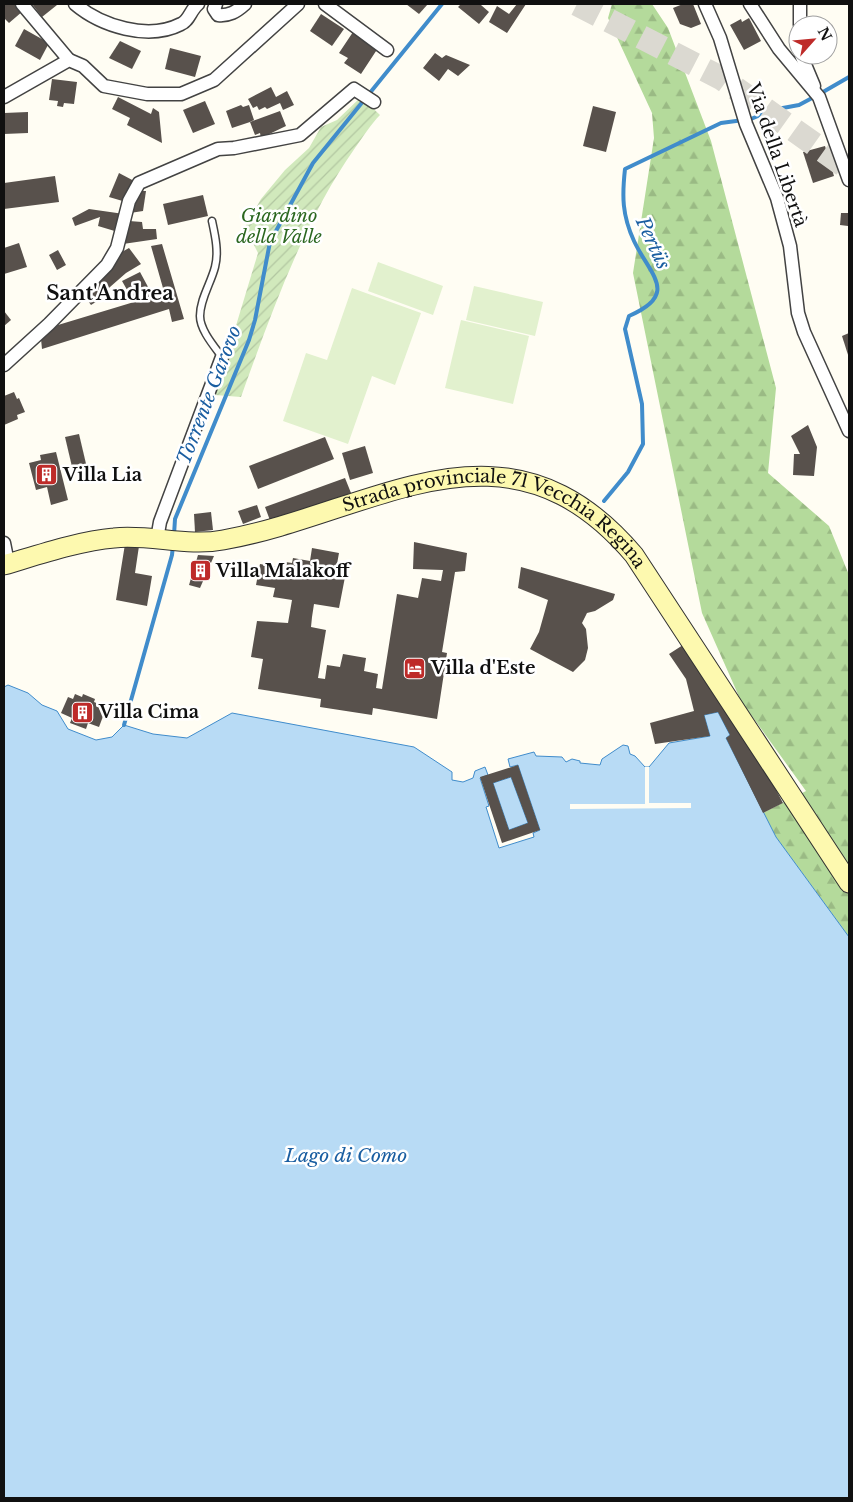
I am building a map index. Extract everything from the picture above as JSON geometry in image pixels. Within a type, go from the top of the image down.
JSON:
[{"type":"street","points":[[22,4],[69,60],[83,66],[104,86],[148,94],[181,94],[214,80],[298,4]]},
{"type":"street","points":[[75,4],[83,11],[119,28],[158,30],[183,24],[197,5]]},
{"type":"street","points":[[216,4],[214,9],[218,14],[224,16],[231,14],[245,4]]},
{"type":"street","points":[[325,4],[387,50]]},
{"type":"street","name":"Via della Libertà","points":[[705,4],[720,38],[744,120],[777,198],[790,246],[798,313],[804,332],[849,431]]},
{"type":"street","points":[[750,4],[779,49],[808,86],[816,91]]},
{"type":"street","points":[[4,97],[69,60]]},
{"type":"street","points":[[805,65],[833,132],[849,180]]},
{"type":"street","points":[[4,365],[49,324],[107,265],[117,248],[129,201],[139,183],[218,149],[234,148],[300,135],[354,90],[374,102]]},
{"type":"street","points":[[168,540],[160,522],[222,357]]},
{"type":"street","name":"Strada provinciale 71 Vecchia Regina","points":[[6,564],[98,540],[132,537],[214,542],[248,536],[438,478],[495,476],[540,487],[561,495],[598,520],[618,537],[634,555],[849,883]]},
{"type":"street","points":[[4,543],[6,564]]},
{"type":"lane","points":[[212,220],[216,240],[216,265],[202,303],[200,317],[210,342],[222,357]]},
{"type":"green space","points":[[612,4],[652,4],[668,28],[711,141],[776,388],[768,473],[829,526],[849,575],[849,937],[776,837],[763,813],[806,791],[741,701],[702,613],[633,273],[654,138],[652,113],[608,18]]},
{"type":"green space","name":"Giardino della Valle","points":[[361,97],[380,115],[373,122],[337,176],[304,237],[264,333],[241,397],[215,395],[258,253],[245,227],[261,199],[285,170],[309,148],[321,127],[337,120]]},
{"type":"green space","points":[[378,262],[443,286],[433,315],[368,291]]},
{"type":"green space","points":[[474,286],[543,302],[535,336],[466,320]]},
{"type":"green space","points":[[352,288],[421,313],[395,385],[372,376],[348,444],[283,421],[306,353],[327,360]]},
{"type":"green space","points":[[461,320],[529,336],[513,404],[445,388]]},
{"type":"water","name":"Lago di Como","points":[[8,685],[28,693],[42,705],[57,711],[68,729],[96,740],[112,737],[124,725],[153,734],[187,738],[232,713],[414,747],[452,772],[452,780],[463,782],[473,778],[475,771],[485,767],[488,775],[480,778],[489,806],[486,807],[499,848],[534,837],[533,833],[540,830],[518,765],[510,767],[508,759],[534,752],[536,756],[562,757],[566,762],[572,759],[580,761],[580,763],[600,765],[602,759],[623,745],[628,746],[630,754],[635,756],[645,767],[649,767],[669,743],[710,736],[704,715],[718,712],[730,735],[726,738],[776,837],[849,937],[849,1498],[4,1498],[4,687]]},
{"type":"water","points":[[511,777],[528,823],[509,830],[493,783]]},
{"type":"pier","points":[[645,767],[649,767],[649,803],[691,803],[691,808],[570,809],[570,804],[645,804]]},
{"type":"building","points":[[4,4],[18,4],[23,11],[9,23],[4,18]]},
{"type":"building","points":[[32,4],[56,4],[57,5],[42,17]]},
{"type":"building","points":[[406,4],[428,4],[419,14]]},
{"type":"building","points":[[461,4],[482,4],[489,12],[479,24],[458,7]]},
{"type":"building","points":[[517,4],[526,4],[507,33],[489,22],[497,6],[509,14]]},
{"type":"building","points":[[683,4],[693,4],[701,24],[691,28],[680,24],[673,8]]},
{"type":"building","points":[[321,14],[344,29],[332,46],[310,31]]},
{"type":"building","points":[[749,18],[761,41],[744,50],[730,25],[741,19],[742,22]]},
{"type":"building","points":[[24,29],[49,43],[40,60],[15,46]]},
{"type":"building","points":[[353,32],[378,48],[361,74],[344,63],[348,58],[339,53]]},
{"type":"building","points":[[120,41],[141,51],[132,69],[109,58]]},
{"type":"building","points":[[170,48],[201,56],[195,77],[165,69]]},
{"type":"building","points":[[435,53],[442,58],[446,55],[470,65],[458,76],[448,69],[439,81],[423,68]]},
{"type":"building","points":[[52,79],[77,82],[74,104],[64,103],[63,107],[57,106],[58,101],[49,100]]},
{"type":"building","points":[[271,87],[276,97],[287,91],[294,105],[283,110],[280,103],[267,109],[265,107],[259,110],[257,106],[253,108],[248,99]]},
{"type":"building","points":[[118,97],[151,114],[153,108],[159,112],[162,143],[127,125],[130,118],[112,109]]},
{"type":"building","points":[[205,101],[215,124],[193,133],[183,110]]},
{"type":"building","points":[[241,105],[243,107],[249,105],[254,120],[232,128],[226,111]]},
{"type":"building","points":[[593,106],[616,112],[606,152],[583,146]]},
{"type":"building","points":[[280,111],[286,126],[261,138],[260,133],[255,135],[250,122]]},
{"type":"building","points":[[28,112],[28,133],[4,134],[4,113]]},
{"type":"building","points":[[825,146],[834,176],[813,183],[803,152]]},
{"type":"building","points":[[119,173],[136,182],[126,202],[109,197]]},
{"type":"building","points":[[55,176],[59,202],[4,209],[4,183]]},
{"type":"building","points":[[138,191],[146,191],[143,211],[130,213]]},
{"type":"building","points":[[203,195],[208,216],[168,225],[163,204]]},
{"type":"building","points":[[89,209],[124,214],[118,232],[98,226],[100,217],[75,226],[72,218]]},
{"type":"building","points":[[841,213],[849,213],[848,226],[840,225]]},
{"type":"building","points":[[129,221],[142,222],[143,229],[156,229],[157,239],[123,244]]},
{"type":"building","points":[[19,243],[27,267],[4,274],[4,248]]},
{"type":"building","points":[[162,244],[184,319],[172,322],[169,309],[42,349],[41,339],[58,325],[134,302],[122,281],[140,272],[154,298],[165,295],[151,246]]},
{"type":"building","points":[[129,248],[141,264],[126,273],[102,294],[93,284],[102,298],[91,305],[83,294],[120,253]]},
{"type":"building","points":[[58,250],[66,265],[57,270],[49,255]]},
{"type":"building","points":[[4,311],[11,320],[4,326]]},
{"type":"building","points":[[849,333],[849,358],[842,336]]},
{"type":"building","points":[[14,392],[25,412],[17,415],[18,419],[4,425],[4,396]]},
{"type":"building","points":[[808,425],[817,447],[814,476],[793,475],[794,454],[800,454],[791,436]]},
{"type":"building","points":[[79,434],[87,468],[73,471],[65,437]]},
{"type":"building","points":[[325,437],[334,459],[258,489],[249,466]]},
{"type":"building","points":[[365,446],[373,473],[350,480],[342,453]]},
{"type":"building","name":"Villa Lia","points":[[56,452],[68,500],[51,505],[47,487],[36,490],[29,463],[41,460],[40,455]]},
{"type":"building","points":[[345,478],[351,493],[271,523],[265,507]]},
{"type":"building","points":[[257,505],[261,517],[243,524],[238,511]]},
{"type":"building","points":[[211,512],[213,530],[195,532],[194,514]]},
{"type":"building","points":[[414,542],[467,553],[465,571],[455,572],[442,652],[447,653],[437,719],[373,708],[372,715],[320,707],[321,699],[258,689],[263,659],[251,657],[257,621],[288,623],[292,600],[273,597],[275,588],[256,585],[260,564],[278,567],[279,561],[292,563],[293,558],[310,561],[312,548],[339,553],[335,575],[345,577],[339,608],[314,604],[311,627],[326,630],[318,678],[325,679],[327,665],[340,667],[343,654],[366,658],[364,671],[378,674],[376,688],[382,689],[397,594],[418,598],[422,578],[441,581],[443,570],[413,569]]},
{"type":"building","points":[[125,544],[139,546],[135,573],[152,576],[147,606],[116,600]]},
{"type":"building","name":"Villa Malakoff","points":[[198,555],[214,556],[200,588],[189,585]]},
{"type":"building","points":[[521,567],[615,594],[613,600],[595,611],[587,613],[582,623],[586,629],[588,648],[585,660],[573,672],[530,649],[539,632],[548,600],[518,588]]},
{"type":"building","points":[[683,645],[744,730],[783,803],[763,813],[726,738],[730,735],[718,712],[704,715],[710,736],[655,744],[650,723],[694,711],[686,679],[669,654]]},
{"type":"building","name":"Villa Cima","points":[[75,694],[82,697],[83,694],[95,699],[94,702],[101,705],[99,709],[105,711],[99,727],[88,723],[86,729],[70,723],[72,718],[61,713],[68,697],[73,699]]},
{"type":"building","points":[[518,765],[540,830],[502,843],[480,777]],"holes":[[[511,777],[528,823],[509,830],[493,783]]]},
{"type":"waterway","name":"Torrente Garovo","points":[[174,535],[175,519],[249,340],[255,320],[270,242],[313,163],[442,4]]},
{"type":"waterway","name":"Pertüs","points":[[823,92],[849,77]]},
{"type":"waterway","name":"Pertüs","points":[[604,501],[628,472],[643,444],[642,404],[625,329],[629,316],[645,308],[654,300],[657,292],[657,283],[640,253],[627,223],[623,197],[625,169],[721,123],[751,119],[772,110],[799,105],[814,97]]},
{"type":"waterway","name":"Torrente Garovo","points":[[124,725],[172,555],[173,545]]},
{"type":"tunnel","points":[[577,4],[721,78],[849,169]]},
{"type":"place","name":"Villa Lia","points":[[47,475]]},
{"type":"place","name":"Villa Malakoff","points":[[200,571]]},
{"type":"place","name":"Villa d'Este","points":[[415,668]]},
{"type":"place","name":"Villa Cima","points":[[83,712]]},
{"type":"district","name":"Sant'Andrea","points":[[110,293]]}]
